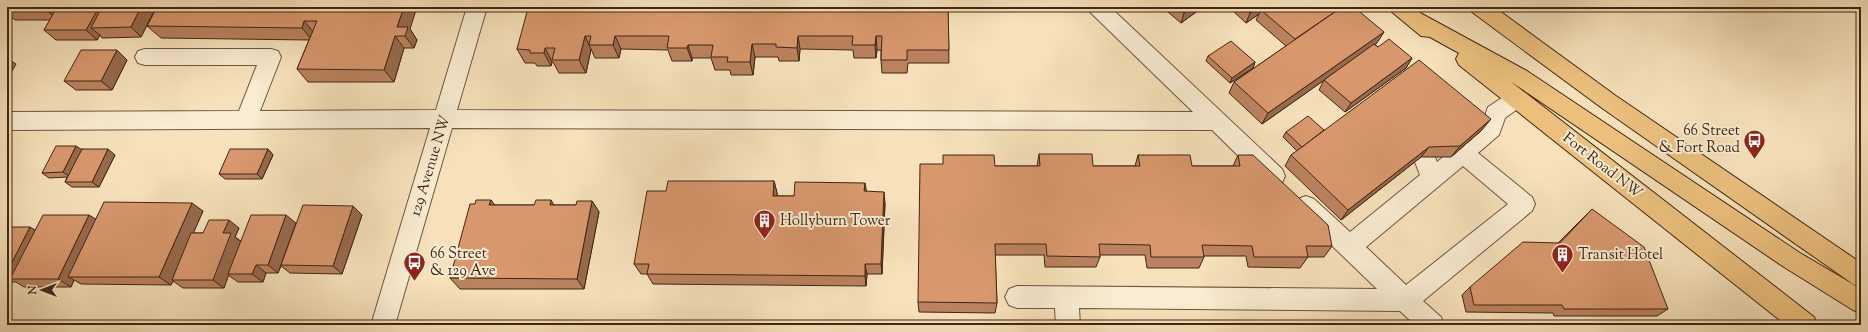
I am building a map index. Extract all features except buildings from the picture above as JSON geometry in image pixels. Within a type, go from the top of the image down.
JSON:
[{"type":"main road","name":"Fort Road NW","points":[[1399,7],[1805,325]]},
{"type":"main road","points":[[1479,7],[1609,102],[1861,276]]},
{"type":"main road","points":[[1416,20],[1520,77],[1792,260],[1861,302]]},
{"type":"street","name":"129 Avenue NW","points":[[383,325],[477,7]]},
{"type":"street","points":[[1097,7],[1432,325]]},
{"type":"street","points":[[145,57],[271,57],[246,120]]},
{"type":"street","points":[[1349,247],[1491,129],[1496,113],[1516,99]]},
{"type":"street","points":[[1473,110],[1496,113]]},
{"type":"street","points":[[7,121],[445,119],[1217,121]]},
{"type":"street","points":[[1017,297],[1406,300],[1524,204],[1463,153]]},
{"type":"street","points":[[1424,157],[1432,178]]},
{"type":"street","points":[[1066,297],[1068,325]]},
{"type":"place","name":"66 Street & Fort Road","points":[[1755,160]]},
{"type":"place","name":"Hollyburn Tower","points":[[765,240]]},
{"type":"place","name":"Transit Hotel","points":[[1563,274]]},
{"type":"place","name":"66 Street & 129 Ave","points":[[414,282]]}]
